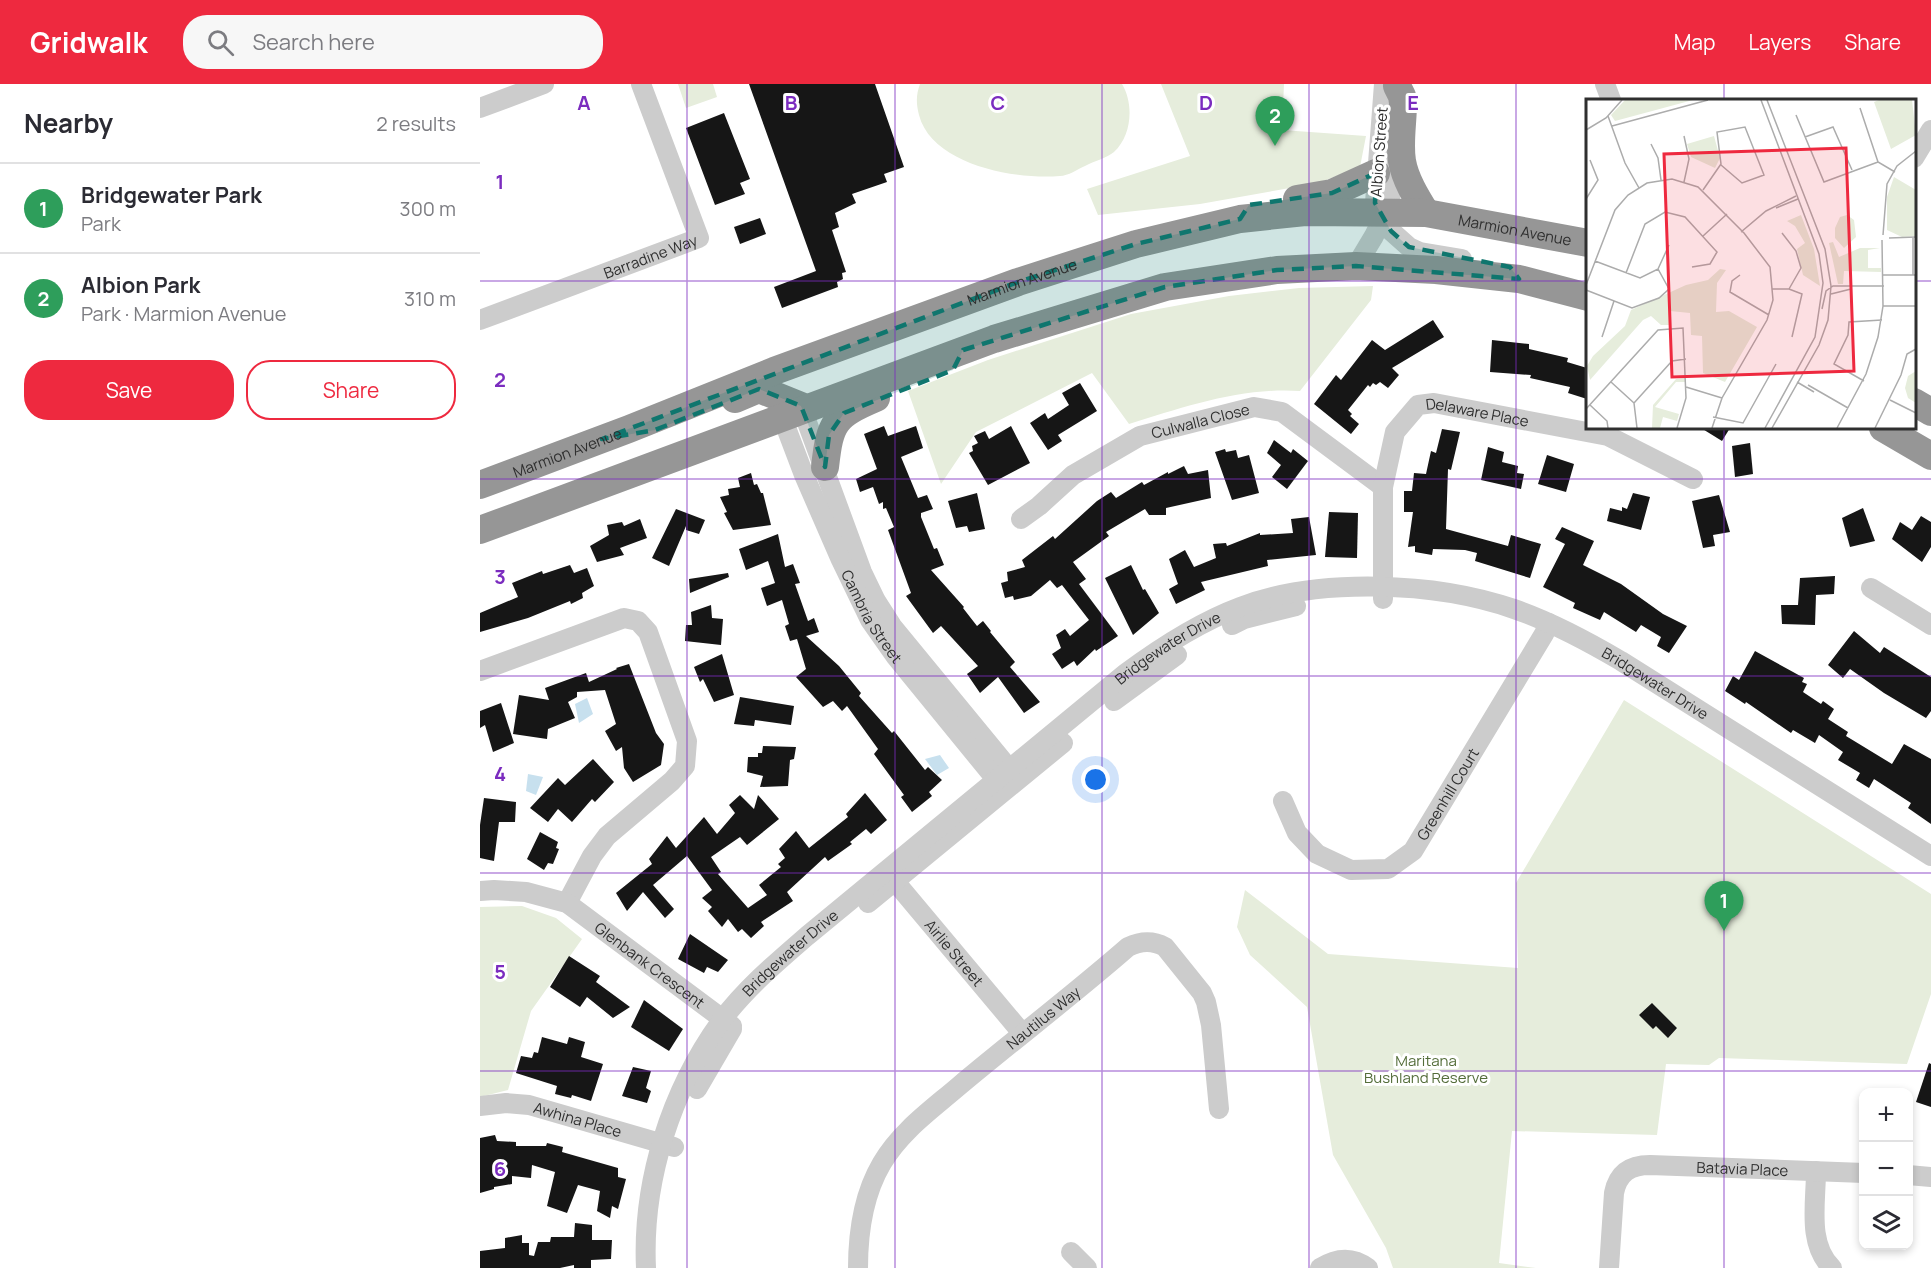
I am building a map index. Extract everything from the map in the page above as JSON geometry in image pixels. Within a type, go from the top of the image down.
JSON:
[{"type":"highway","points":[[1392,85],[1402,96],[1403,103],[1402,158],[1404,170],[1426,213]]},
{"type":"highway","points":[[1240,219],[1249,205],[1332,193],[1376,173]]},
{"type":"highway","name":"Marmion Avenue","points":[[480,485],[602,440],[832,349],[1018,282],[1125,248],[1240,219],[1305,212],[1426,213],[1586,243]]},
{"type":"highway","points":[[480,530],[794,408],[994,339],[1166,287],[1277,270],[1356,266],[1436,270],[1519,279],[1586,297]]},
{"type":"highway","points":[[794,408],[800,371],[832,349]]},
{"type":"highway","points":[[825,467],[829,435],[844,413],[874,399],[953,370],[963,350]]},
{"type":"highway","points":[[602,440],[655,430],[759,389],[794,408]]},
{"type":"highway","points":[[1885,429],[1931,456]]},
{"type":"street","points":[[480,108],[544,84]]},
{"type":"street","name":"Barradine Way","points":[[480,320],[699,238],[641,84]]},
{"type":"street","points":[[1605,84],[1611,99]]},
{"type":"street","name":"Albion Street","points":[[1392,85],[1376,173],[1374,198],[1390,231],[1409,248],[1428,254],[1509,267],[1519,279]]},
{"type":"street","name":"Albion Street","points":[[1356,266],[1390,202],[1392,85]]},
{"type":"street","points":[[1916,155],[1931,130]]},
{"type":"street","name":"Delaware Place","points":[[1382,593],[1383,487],[1395,432],[1418,405],[1434,403],[1608,436],[1693,479]]},
{"type":"street","name":"Culwalla Close","points":[[1021,519],[1073,475],[1140,436],[1254,407],[1282,412],[1383,487]]},
{"type":"street","name":"Cambria Street","points":[[794,408],[825,467],[862,572],[876,601],[892,626],[1007,780]]},
{"type":"street","name":"Cambria Street","points":[[794,408],[806,478],[870,620],[896,657],[1007,780]]},
{"type":"street","points":[[1871,588],[1931,624]]},
{"type":"street","name":"Bridgewater Drive","points":[[646,1268],[649,1208],[684,1085],[699,1056],[728,1023],[836,929],[891,877],[1007,780],[1163,663],[1244,619],[1299,605],[1382,593],[1464,609],[1580,637],[1931,856]]},
{"type":"street","points":[[480,671],[624,618],[638,621],[648,632],[687,741],[685,766],[672,781],[598,846],[567,903]]},
{"type":"street","name":"Bridgewater Drive","points":[[1546,629],[1931,871]]},
{"type":"street","name":"Greenhill Court","points":[[1283,801],[1297,833],[1317,854],[1351,870],[1388,869],[1413,851],[1546,629]]},
{"type":"street","name":"Airlie Street","points":[[891,877],[1022,1033]]},
{"type":"street","name":"Glenbank Crescent","points":[[480,891],[526,892],[567,903],[728,1023]]},
{"type":"street","name":"Nautilus Way","points":[[858,1268],[860,1226],[864,1205],[872,1183],[893,1146],[911,1127],[1128,946],[1148,941],[1166,948],[1202,993],[1211,1025],[1220,1109]]},
{"type":"street","name":"Awhina Place","points":[[480,1106],[506,1103],[529,1105],[668,1146]]},
{"type":"street","name":"Bridgewater Drive","points":[[660,1268],[662,1205],[668,1146]]},
{"type":"street","name":"Batavia Place","points":[[1609,1268],[1611,1208],[1616,1183],[1630,1167],[1639,1165],[1859,1173]]},
{"type":"street","points":[[1816,1171],[1815,1233],[1822,1255],[1832,1268]]},
{"type":"street","points":[[1913,1175],[1931,1177]]},
{"type":"street","points":[[1071,1252],[1087,1268]]},
{"type":"street","points":[[1320,1268],[1339,1260],[1351,1260],[1368,1268]]},
{"type":"highlighted area","points":[[1376,173],[1375,203],[1391,231],[1409,247],[1510,267],[1519,279],[1356,266],[1277,270],[1165,287],[963,350],[953,370],[844,413],[829,435],[825,467],[801,406],[759,389],[655,430],[602,439],[1018,282],[1136,244],[1240,219],[1249,205],[1332,193]]},
{"type":"green space","points":[[678,84],[713,84],[717,97],[686,108]]},
{"type":"green space","points":[[920,84],[1122,84],[1128,101],[1128,128],[1125,137],[1114,152],[1066,175],[1042,177],[999,172],[958,157],[940,146],[927,132],[917,107]]},
{"type":"green space","points":[[1161,84],[1284,84],[1282,130],[1366,136],[1360,167],[1318,183],[1200,204],[1098,215],[1087,189],[1190,156]]},
{"type":"green space","points":[[1373,286],[1371,300],[1300,391],[1234,395],[1129,424],[1092,373],[976,432],[941,484],[908,391],[988,360],[1131,314],[1229,296],[1299,288]]},
{"type":"green space","name":"Maritana Bushland Reserve","points":[[1624,700],[1931,894],[1931,994],[1907,1064],[1719,1058],[1709,1065],[1666,1064],[1657,1135],[1512,1131],[1499,1263],[1536,1268],[1393,1268],[1386,1248],[1333,1155],[1307,1007],[1250,955],[1237,927],[1245,890],[1328,954],[1518,968],[1516,883]]},
{"type":"green space","points":[[522,906],[556,918],[582,939],[531,1011],[508,1090],[480,1097],[480,907]]},
{"type":"water","points":[[587,698],[593,714],[579,723],[575,704]]},
{"type":"water","points":[[940,755],[949,768],[937,775],[925,759]]},
{"type":"water","points":[[528,774],[543,777],[536,795],[526,791]]},
{"type":"building","points":[[749,84],[875,84],[904,167],[884,174],[887,182],[852,194],[856,203],[835,213],[839,227],[832,230],[846,272],[842,273],[843,279],[837,282],[838,287],[782,308],[774,287],[816,271]]},
{"type":"building","points":[[724,113],[750,179],[740,183],[745,194],[715,205],[686,128]]},
{"type":"building","points":[[760,218],[766,234],[740,244],[734,227]]},
{"type":"building","points":[[1433,320],[1444,337],[1392,368],[1399,375],[1388,388],[1380,382],[1376,385],[1373,383],[1370,387],[1368,385],[1348,410],[1352,414],[1350,416],[1359,424],[1351,434],[1314,404],[1336,375],[1341,380],[1372,340],[1385,350]]},
{"type":"building","points":[[1492,340],[1529,344],[1529,349],[1568,358],[1567,362],[1586,368],[1586,399],[1568,393],[1570,387],[1530,378],[1531,375],[1490,372]]},
{"type":"building","points":[[1080,383],[1097,411],[1058,435],[1062,441],[1048,450],[1030,423],[1045,413],[1048,419],[1069,405],[1062,393]]},
{"type":"building","points":[[884,426],[888,436],[916,426],[923,448],[901,457],[918,498],[927,495],[933,509],[921,513],[921,517],[934,549],[937,548],[944,565],[931,570],[964,607],[977,626],[983,621],[1015,662],[1010,667],[1040,702],[1024,713],[998,677],[980,693],[967,674],[978,666],[941,626],[933,633],[906,596],[911,593],[888,530],[894,527],[886,508],[883,509],[883,502],[879,504],[873,487],[860,492],[856,479],[877,469],[864,434]]},
{"type":"building","points":[[1011,426],[1030,463],[988,485],[969,453],[973,451],[972,446],[978,443],[974,436],[985,431],[989,439]]},
{"type":"building","points":[[1442,429],[1460,432],[1451,470],[1448,469],[1446,529],[1508,546],[1511,535],[1541,544],[1530,578],[1475,561],[1477,553],[1465,550],[1433,549],[1432,555],[1415,552],[1415,546],[1408,547],[1413,512],[1404,512],[1404,491],[1412,491],[1414,473],[1426,474],[1431,451],[1436,453]]},
{"type":"building","points":[[1703,429],[1729,429],[1722,441]]},
{"type":"building","points":[[1274,440],[1291,453],[1293,449],[1308,461],[1287,489],[1272,477],[1281,465],[1267,453]]},
{"type":"building","points":[[1750,443],[1753,474],[1735,477],[1732,446]]},
{"type":"building","points":[[1488,447],[1504,452],[1502,462],[1518,466],[1517,473],[1524,474],[1521,489],[1481,480]]},
{"type":"building","points":[[1225,449],[1226,452],[1236,450],[1238,458],[1249,455],[1259,493],[1232,500],[1215,452]]},
{"type":"building","points":[[1547,455],[1574,464],[1566,492],[1538,484]]},
{"type":"building","points":[[1184,466],[1188,474],[1208,470],[1211,498],[1166,508],[1166,515],[1149,515],[1145,509],[1106,532],[1109,536],[1073,562],[1086,579],[1079,584],[1118,636],[1096,651],[1095,649],[1077,666],[1074,661],[1062,669],[1052,654],[1061,648],[1056,635],[1065,629],[1070,636],[1089,620],[1062,585],[1057,588],[1050,580],[1031,596],[1014,600],[1013,596],[1005,598],[1001,583],[1008,581],[1007,572],[1025,567],[1022,560],[1053,536],[1055,539],[1097,501],[1111,492],[1116,498],[1142,482],[1144,485]]},
{"type":"building","points":[[751,473],[754,485],[757,484],[763,493],[771,525],[733,530],[724,513],[727,512],[720,497],[729,495],[728,489],[740,487],[738,478]]},
{"type":"building","points":[[977,493],[985,529],[969,532],[967,526],[956,528],[948,501]]},
{"type":"building","points":[[1633,493],[1650,497],[1641,530],[1607,521],[1610,508],[1622,511],[1622,507],[1627,509]]},
{"type":"building","points":[[1719,495],[1730,532],[1713,535],[1715,546],[1703,548],[1692,501]]},
{"type":"building","points":[[1863,508],[1875,541],[1850,547],[1842,518]]},
{"type":"building","points":[[676,509],[705,520],[699,534],[686,530],[686,526],[669,566],[652,558]]},
{"type":"building","points":[[1329,512],[1358,513],[1357,558],[1325,557]]},
{"type":"building","points":[[1921,516],[1931,522],[1931,547],[1922,562],[1892,539],[1900,522],[1912,530]]},
{"type":"building","points":[[1309,517],[1316,555],[1267,560],[1268,566],[1201,582],[1205,590],[1176,604],[1169,589],[1178,584],[1169,559],[1185,550],[1194,567],[1216,558],[1213,544],[1226,543],[1227,546],[1260,533],[1260,535],[1293,533],[1291,519]]},
{"type":"building","points":[[640,519],[647,538],[620,548],[624,555],[597,562],[590,546],[609,535],[607,525],[622,522],[624,526]]},
{"type":"building","points":[[1562,527],[1594,541],[1583,565],[1621,584],[1663,614],[1687,626],[1669,653],[1657,646],[1661,637],[1641,625],[1636,632],[1604,612],[1600,620],[1573,608],[1575,603],[1543,587],[1565,544],[1555,539]]},
{"type":"building","points":[[778,534],[785,567],[793,564],[800,583],[795,584],[808,621],[814,618],[819,632],[806,636],[839,666],[861,693],[859,696],[892,733],[894,731],[925,770],[928,767],[942,780],[929,792],[932,796],[912,812],[901,797],[904,795],[874,754],[878,749],[847,706],[842,711],[833,701],[823,707],[796,677],[806,669],[797,639],[790,641],[785,626],[789,624],[782,600],[767,606],[761,588],[775,583],[768,561],[746,570],[739,549]]},
{"type":"building","points":[[570,565],[574,573],[587,568],[594,586],[582,593],[583,598],[571,604],[570,601],[528,618],[480,632],[480,613],[518,597],[512,583],[542,571],[543,574]]},
{"type":"building","points":[[1131,565],[1143,590],[1145,589],[1159,613],[1133,635],[1105,578]]},
{"type":"building","points":[[728,573],[729,577],[690,593],[689,579]]},
{"type":"building","points":[[1835,576],[1834,594],[1816,595],[1815,625],[1782,624],[1781,605],[1798,605],[1800,578]]},
{"type":"building","points":[[711,605],[712,618],[723,619],[721,645],[685,641],[686,625],[692,625],[691,612]]},
{"type":"building","points":[[1854,631],[1880,653],[1884,647],[1931,677],[1931,711],[1926,718],[1850,669],[1843,678],[1828,665]]},
{"type":"building","points":[[1755,651],[1804,678],[1802,682],[1807,684],[1803,692],[1821,704],[1823,701],[1834,709],[1828,719],[1848,732],[1846,736],[1892,764],[1904,744],[1931,759],[1931,824],[1908,808],[1911,803],[1874,779],[1869,788],[1856,780],[1860,773],[1838,760],[1843,752],[1819,735],[1815,743],[1793,730],[1791,733],[1746,702],[1745,704],[1725,691],[1733,676],[1739,680]]},
{"type":"building","points":[[722,654],[734,695],[714,702],[703,679],[700,682],[694,667]]},
{"type":"building","points":[[629,664],[656,733],[664,744],[661,765],[633,782],[624,768],[622,747],[616,751],[605,731],[616,724],[605,690],[577,692],[577,697],[568,702],[575,718],[548,729],[547,739],[513,734],[519,695],[549,700],[545,688],[586,673],[589,682]]},
{"type":"building","points":[[740,697],[794,706],[791,725],[755,720],[754,726],[734,724]]},
{"type":"building","points":[[501,703],[514,743],[493,752],[485,725],[480,728],[480,711]]},
{"type":"building","points":[[763,746],[796,747],[794,759],[790,760],[788,786],[760,787],[763,776],[747,772],[748,757],[758,757],[758,753],[762,753]]},
{"type":"building","points":[[593,759],[614,782],[595,802],[592,799],[572,822],[558,809],[548,822],[530,808],[558,778],[565,785]]},
{"type":"building","points":[[865,793],[887,820],[871,834],[866,829],[850,842],[852,844],[828,861],[825,857],[787,892],[793,901],[761,922],[764,926],[751,938],[742,929],[738,932],[728,919],[722,927],[708,911],[712,907],[702,898],[712,890],[687,856],[653,885],[674,909],[665,918],[643,892],[627,911],[616,893],[652,864],[649,859],[667,836],[676,848],[704,817],[717,834],[735,813],[729,805],[740,795],[754,809],[758,795],[779,819],[747,845],[740,837],[711,857],[721,872],[718,874],[748,908],[767,895],[759,885],[781,867],[778,864],[785,858],[779,849],[796,831],[809,848],[848,817],[846,814]]},
{"type":"building","points":[[484,798],[516,802],[515,822],[499,822],[494,861],[480,858],[480,825]]},
{"type":"building","points":[[540,832],[558,842],[556,848],[559,849],[553,864],[548,863],[544,870],[527,859]]},
{"type":"building","points":[[690,934],[728,960],[718,972],[707,967],[704,973],[678,959]]},
{"type":"building","points":[[569,956],[600,976],[596,982],[630,1007],[613,1018],[587,997],[580,1007],[550,987]]},
{"type":"building","points":[[644,1000],[683,1029],[669,1051],[631,1027]]},
{"type":"building","points":[[1652,1003],[1677,1028],[1668,1038],[1656,1026],[1653,1029],[1639,1015]]},
{"type":"building","points":[[542,1037],[567,1044],[569,1037],[585,1042],[581,1057],[603,1064],[591,1101],[572,1095],[571,1098],[555,1094],[557,1086],[516,1073],[521,1056],[532,1058],[534,1052],[538,1053]]},
{"type":"building","points":[[1929,1063],[1931,1064],[1931,1107],[1916,1102]]},
{"type":"building","points":[[633,1067],[651,1071],[646,1088],[651,1091],[647,1103],[622,1096]]},
{"type":"building","points":[[495,1135],[497,1141],[516,1142],[516,1146],[546,1146],[547,1143],[563,1147],[562,1152],[618,1168],[618,1177],[626,1179],[618,1209],[612,1206],[610,1218],[597,1211],[600,1191],[578,1185],[567,1213],[547,1206],[555,1172],[532,1165],[531,1178],[512,1176],[512,1184],[494,1187],[494,1189],[480,1193],[480,1138]]},
{"type":"building","points":[[575,1223],[592,1225],[592,1240],[612,1240],[611,1259],[591,1260],[591,1268],[574,1268],[574,1265],[560,1268],[480,1268],[480,1251],[505,1248],[505,1238],[522,1235],[522,1243],[529,1243],[529,1255],[534,1256],[538,1242],[550,1242],[551,1237],[574,1237]]},
{"type":"place","name":"Albion Park","points":[[1275,146]]},
{"type":"place","name":"Bridgewater Park","points":[[1724,931]]}]
